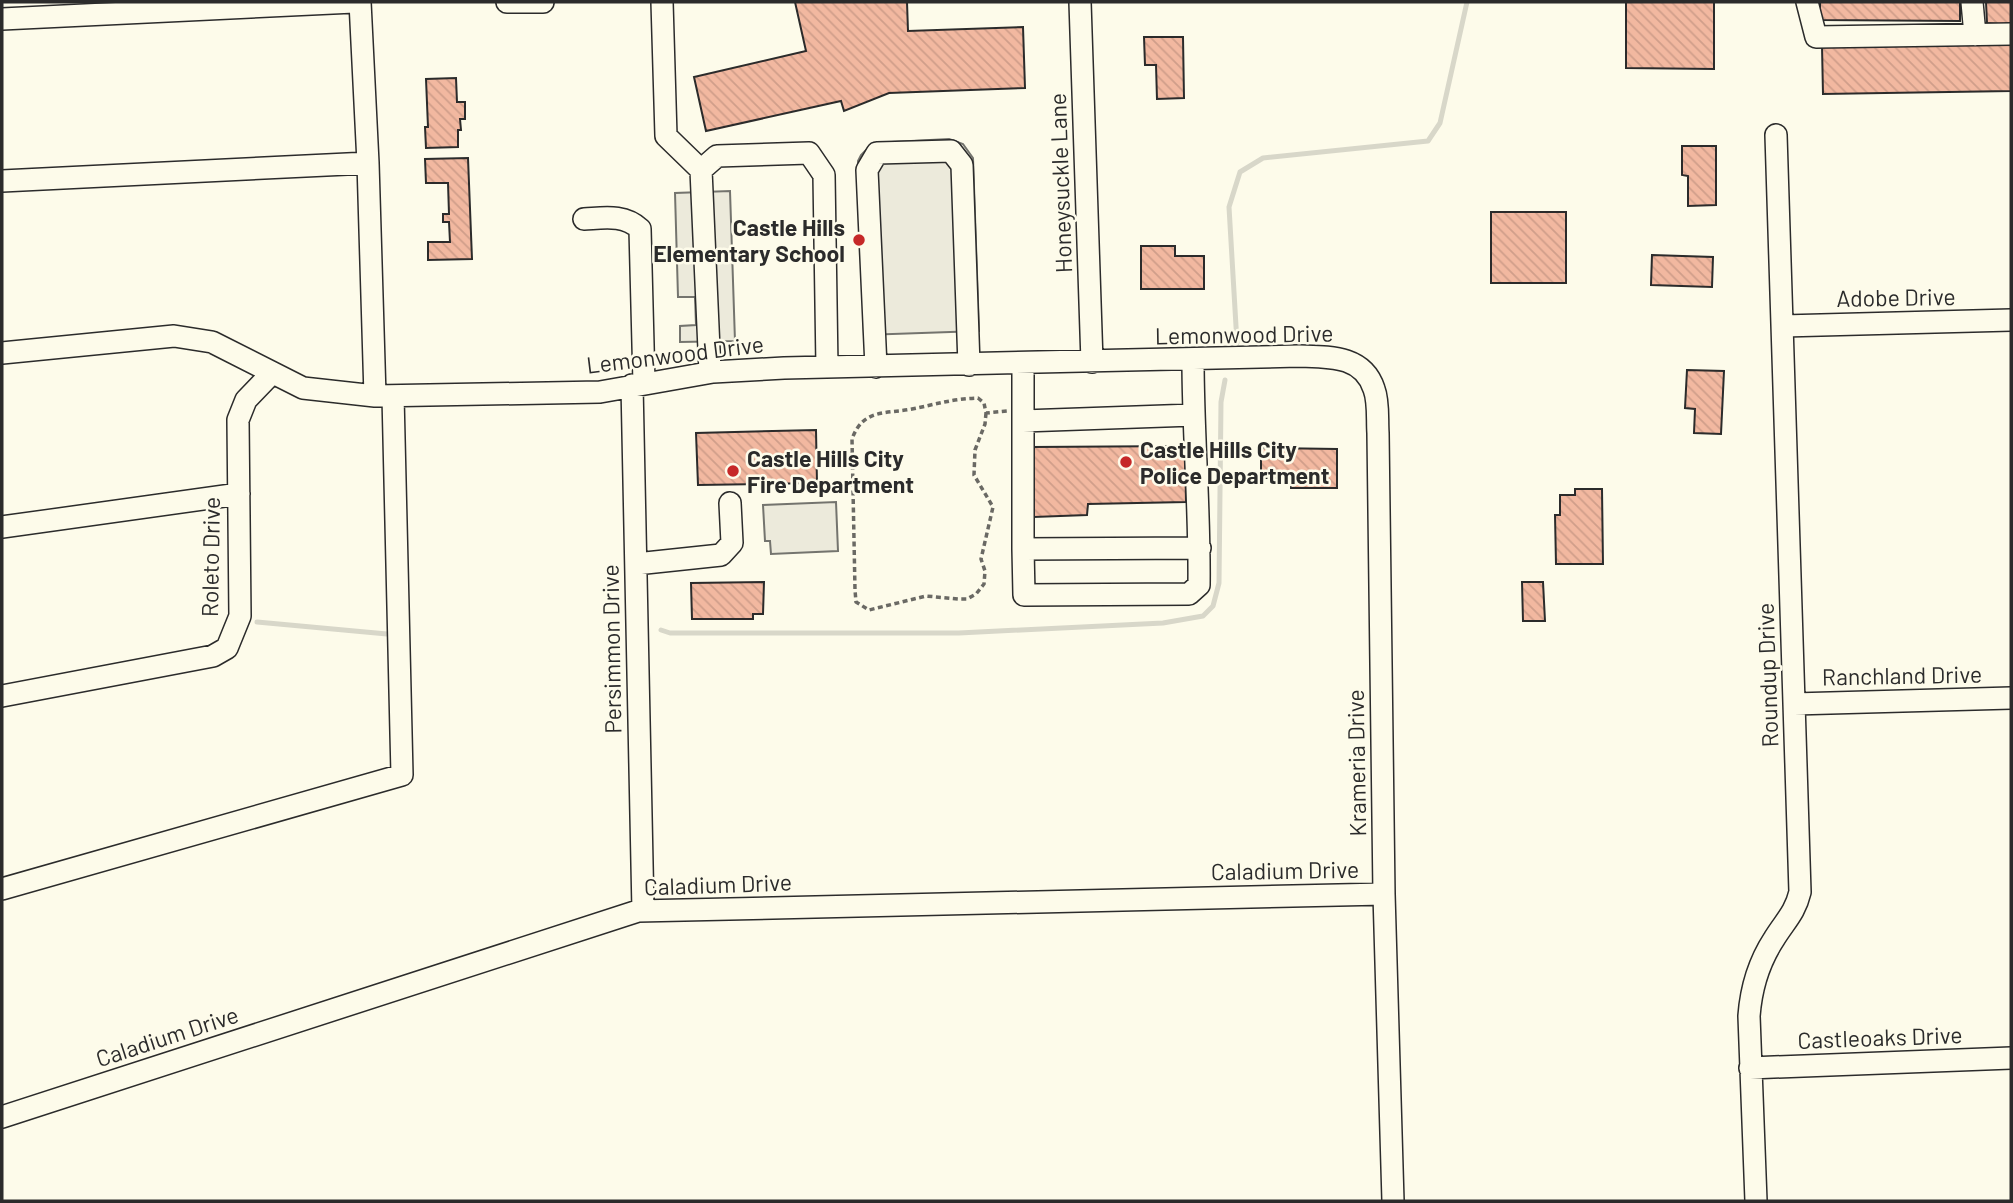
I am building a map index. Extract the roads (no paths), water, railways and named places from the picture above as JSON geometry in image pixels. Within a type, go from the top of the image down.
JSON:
[{"type":"street","points":[[2,19],[354,2]]},
{"type":"street","points":[[2,889],[402,775],[384,396],[359,2]]},
{"type":"street","points":[[507,2],[543,2]]},
{"type":"street","points":[[662,2],[666,136],[701,170],[710,372]]},
{"type":"street","name":"Honeysuckle Lane","points":[[1080,2],[1093,362]]},
{"type":"street","points":[[1807,2],[1816,37],[2011,34]]},
{"type":"street","points":[[1972,2],[1976,35]]},
{"type":"street","name":"Roundup Drive","points":[[1756,1201],[1749,1009],[1757,972],[1773,940],[1796,910],[1800,892],[1776,135]]},
{"type":"street","points":[[876,366],[867,170],[877,153],[951,150],[962,165],[969,365]]},
{"type":"street","points":[[701,170],[717,156],[809,153],[824,176],[827,367]]},
{"type":"street","points":[[2,181],[368,163]]},
{"type":"street","name":"Persimmon Drive","points":[[584,219],[614,218],[628,221],[640,229],[636,564],[643,911]]},
{"type":"street","name":"Adobe Drive","points":[[1783,326],[2011,320]]},
{"type":"street","name":"Lemonwood Drive","points":[[2,353],[174,336],[212,342],[303,388],[384,396],[600,392],[710,372],[827,367],[1299,356],[1341,358],[1364,369]]},
{"type":"street","points":[[1023,364],[1024,595],[1189,594],[1199,585],[1200,548],[1193,360]]},
{"type":"street","name":"Krameria Drive","points":[[1364,369],[1375,390],[1378,433],[1384,894],[1393,1201]]},
{"type":"street","name":"Roleto Drive","points":[[2,696],[213,656],[227,648],[240,615],[237,421],[246,400],[272,373]]},
{"type":"street","points":[[1023,415],[1193,415]]},
{"type":"street","points":[[2,527],[239,494]]},
{"type":"street","points":[[636,564],[722,555],[732,543],[730,503]]},
{"type":"street","points":[[1023,549],[1200,548]]},
{"type":"street","name":"Ranchland Drive","points":[[1794,704],[2011,698]]},
{"type":"street","name":"Caladium Drive","points":[[2,1117],[643,911],[1384,894]]},
{"type":"street","name":"Castleoaks Drive","points":[[1750,1068],[2011,1058]]},
{"type":"waterway","points":[[1237,343],[1229,207],[1240,172],[1263,158],[1428,141],[1440,123],[1467,2]]},
{"type":"waterway","points":[[661,630],[670,633],[959,633],[1163,623],[1203,616],[1213,606],[1219,583],[1221,402],[1225,380]]},
{"type":"waterway","points":[[257,622],[387,634]]},
{"type":"place","name":"Castle Hills Elementary School","points":[[859,240]]},
{"type":"place","name":"Castle Hills City Police Department","points":[[1126,462]]},
{"type":"place","name":"Castle Hills City Fire Department","points":[[733,471]]}]
